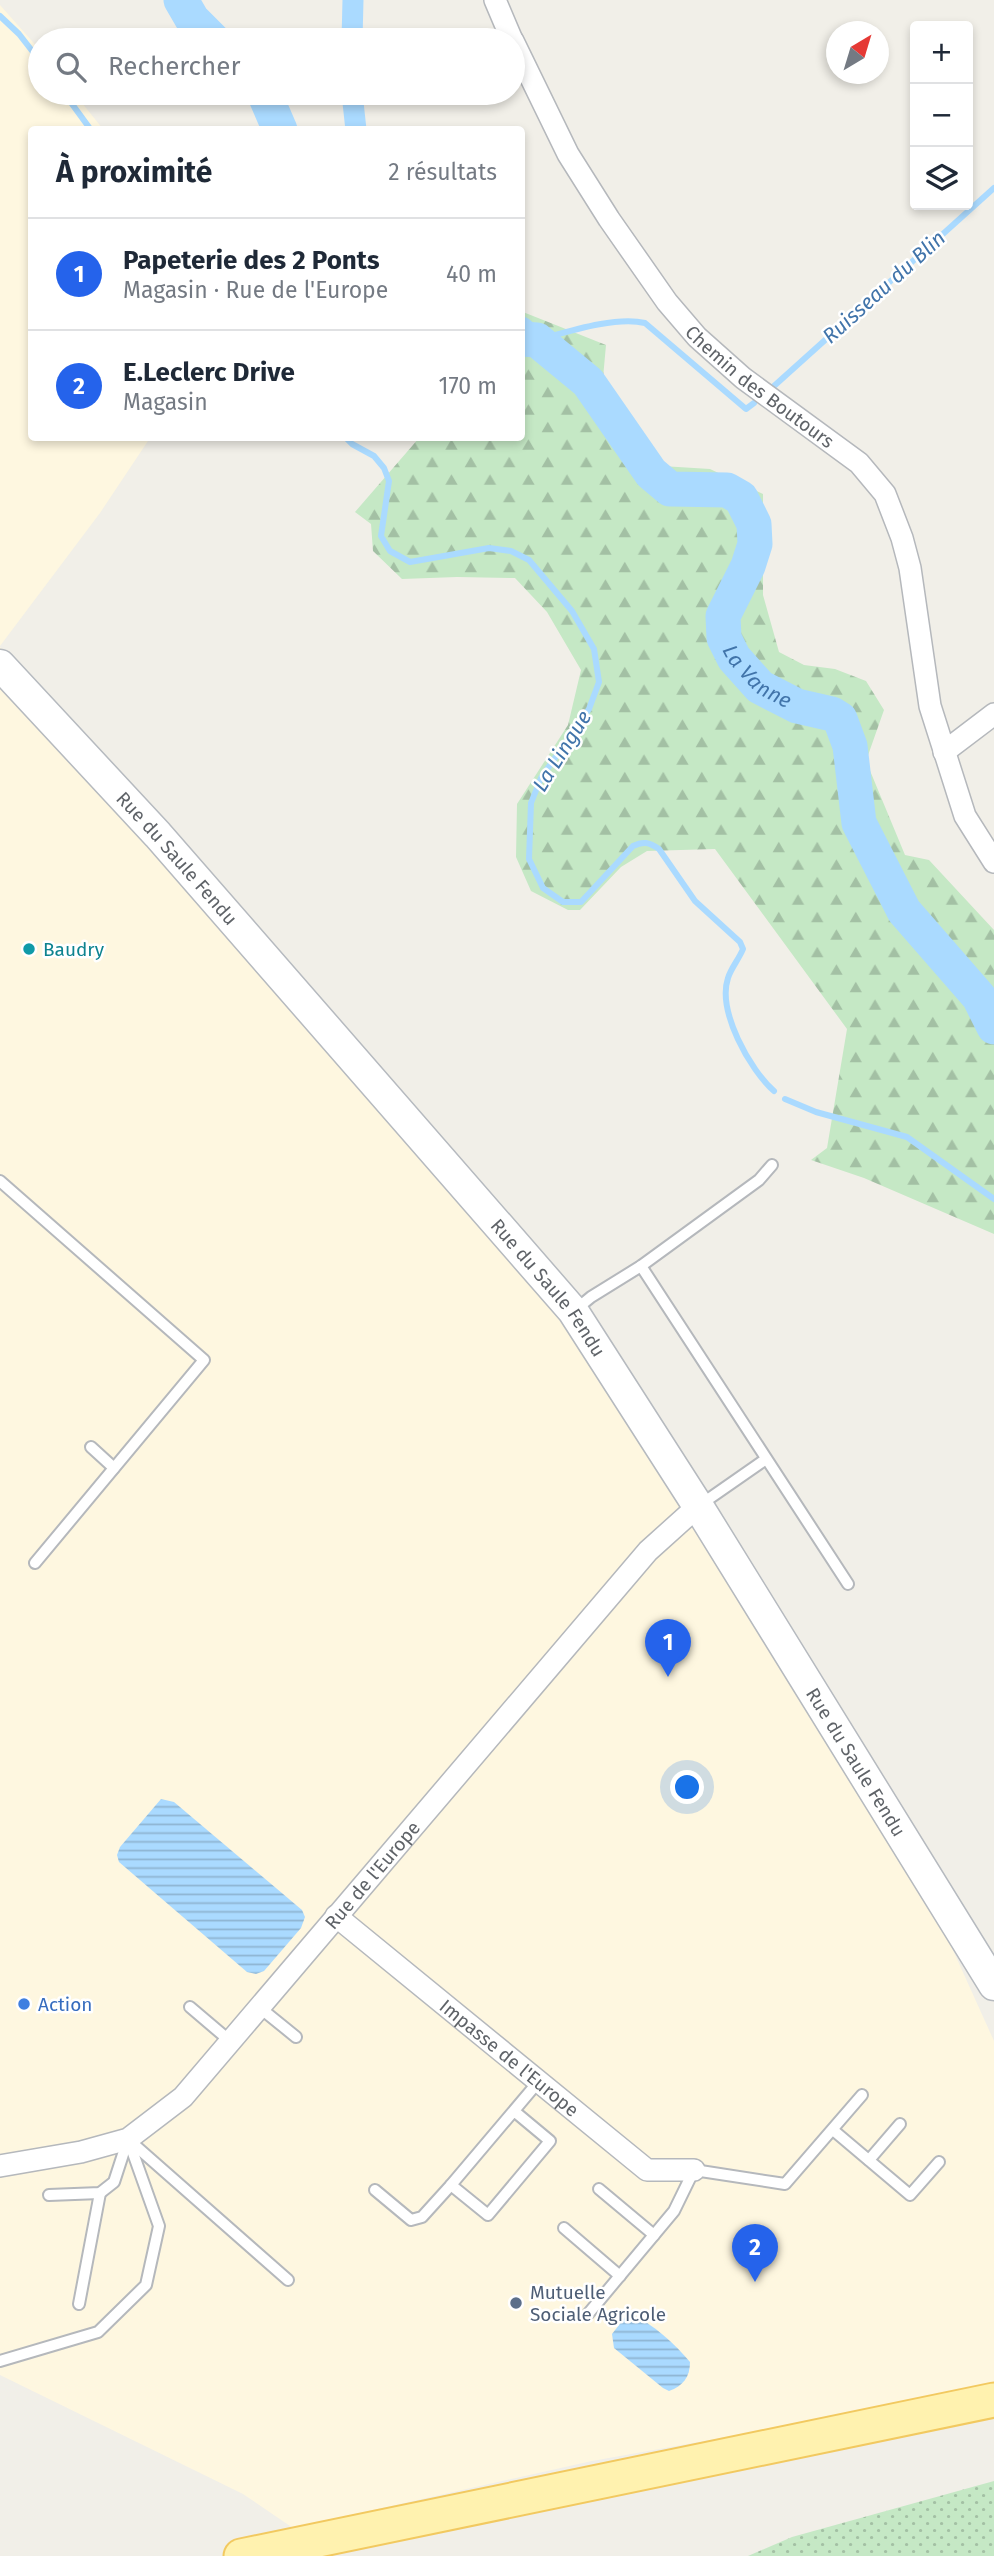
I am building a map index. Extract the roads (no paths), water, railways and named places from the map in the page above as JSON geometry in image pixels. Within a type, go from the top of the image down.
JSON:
[{"type":"main road","points":[[241,2556],[994,2399]]},
{"type":"street","name":"Chemin des Boutours","points":[[495,0],[507,28]]},
{"type":"street","name":"Chemin des Boutours","points":[[525,66],[568,154],[667,302],[697,337],[743,378],[859,463],[885,494],[910,568],[930,706],[965,817],[994,862]]},
{"type":"street","name":"Rue du Saule Fendu","points":[[0,665],[158,835],[573,1311],[698,1506],[994,1985]]},
{"type":"street","points":[[944,752],[994,714]]},
{"type":"street","name":"Rue de l'Europe","points":[[0,2166],[81,2152],[128,2139],[183,2097],[648,1551],[698,1506]]},
{"type":"street","name":"Impasse de l'Europe","points":[[336,1916],[647,2170],[694,2170]]},
{"type":"lane","points":[[573,1311],[641,1266],[759,1180],[772,1166]]},
{"type":"lane","points":[[0,1181],[204,1360],[35,1563]]},
{"type":"lane","points":[[641,1266],[848,1584]]},
{"type":"lane","points":[[91,1447],[114,1468]]},
{"type":"lane","points":[[698,1506],[766,1459]]},
{"type":"lane","points":[[190,2007],[230,2041]]},
{"type":"lane","points":[[259,2007],[296,2037]]},
{"type":"lane","points":[[375,2190],[411,2220],[422,2217],[539,2081]]},
{"type":"lane","points":[[588,2314],[674,2211],[694,2170],[785,2183],[862,2095]]},
{"type":"lane","points":[[451,2185],[488,2215],[550,2141],[514,2111]]},
{"type":"lane","points":[[869,2160],[900,2124]]},
{"type":"lane","points":[[833,2130],[910,2195],[939,2162]]},
{"type":"lane","points":[[49,2195],[100,2193],[114,2182],[128,2139]]},
{"type":"lane","points":[[128,2139],[288,2280]]},
{"type":"lane","points":[[0,2361],[98,2332],[146,2285],[159,2226],[128,2139]]},
{"type":"lane","points":[[598,2189],[654,2235]]},
{"type":"lane","points":[[79,2304],[100,2193]]},
{"type":"lane","points":[[564,2228],[620,2276]]},
{"type":"water","points":[[161,1799],[174,1802],[302,1910],[305,1917],[301,1928],[264,1971],[256,1974],[247,1972],[119,1862],[117,1855],[120,1847]]},
{"type":"water","points":[[631,2314],[663,2335],[690,2362],[685,2380],[678,2386],[669,2391],[663,2388],[614,2348],[612,2334],[626,2316]]},
{"type":"waterway","name":"La Vanne","points":[[181,0],[201,28]]},
{"type":"waterway","points":[[352,28],[353,0]]},
{"type":"waterway","name":"La Lingue","points":[[0,16],[28,46]]},
{"type":"waterway","name":"La Lingue","points":[[73,105],[88,126]]},
{"type":"waterway","name":"La Vanne","points":[[269,105],[278,126]]},
{"type":"waterway","points":[[353,105],[356,126]]},
{"type":"waterway","name":"Ruisseau du Blin","points":[[774,386],[994,188]]},
{"type":"waterway","points":[[537,340],[606,323],[645,323],[746,409],[754,403]]},
{"type":"waterway","points":[[525,330],[537,340]]},
{"type":"waterway","name":"La Vanne","points":[[525,339],[537,340],[588,382],[651,473],[670,489],[727,490],[741,498],[754,524],[755,544],[748,566],[723,616],[724,638],[734,658],[760,687],[797,706],[832,714],[840,719],[850,746],[859,823],[904,911],[979,997],[994,1027]]},
{"type":"waterway","name":"La Lingue","points":[[349,441],[374,456],[384,468],[389,481],[381,536],[390,551],[410,562],[489,548],[511,551],[529,560],[572,611],[594,649],[599,682],[589,709],[541,778],[531,803],[529,859],[543,888],[563,902],[581,902],[633,846],[646,843],[659,849],[695,901],[740,942],[743,949],[728,978],[727,1007],[731,1023],[746,1055],[774,1091]]},
{"type":"waterway","name":"La Lingue","points":[[785,1099],[816,1112],[907,1137],[994,1199]]},
{"type":"place","name":"Baudry","points":[[29,949]]},
{"type":"place","name":"Papeterie des 2 Ponts","points":[[668,1677]]},
{"type":"place","name":"Action","points":[[24,2004]]},
{"type":"place","name":"E.Leclerc Drive","points":[[755,2282]]},
{"type":"place","name":"Mutuelle Sociale Agricole","points":[[516,2303]]}]
